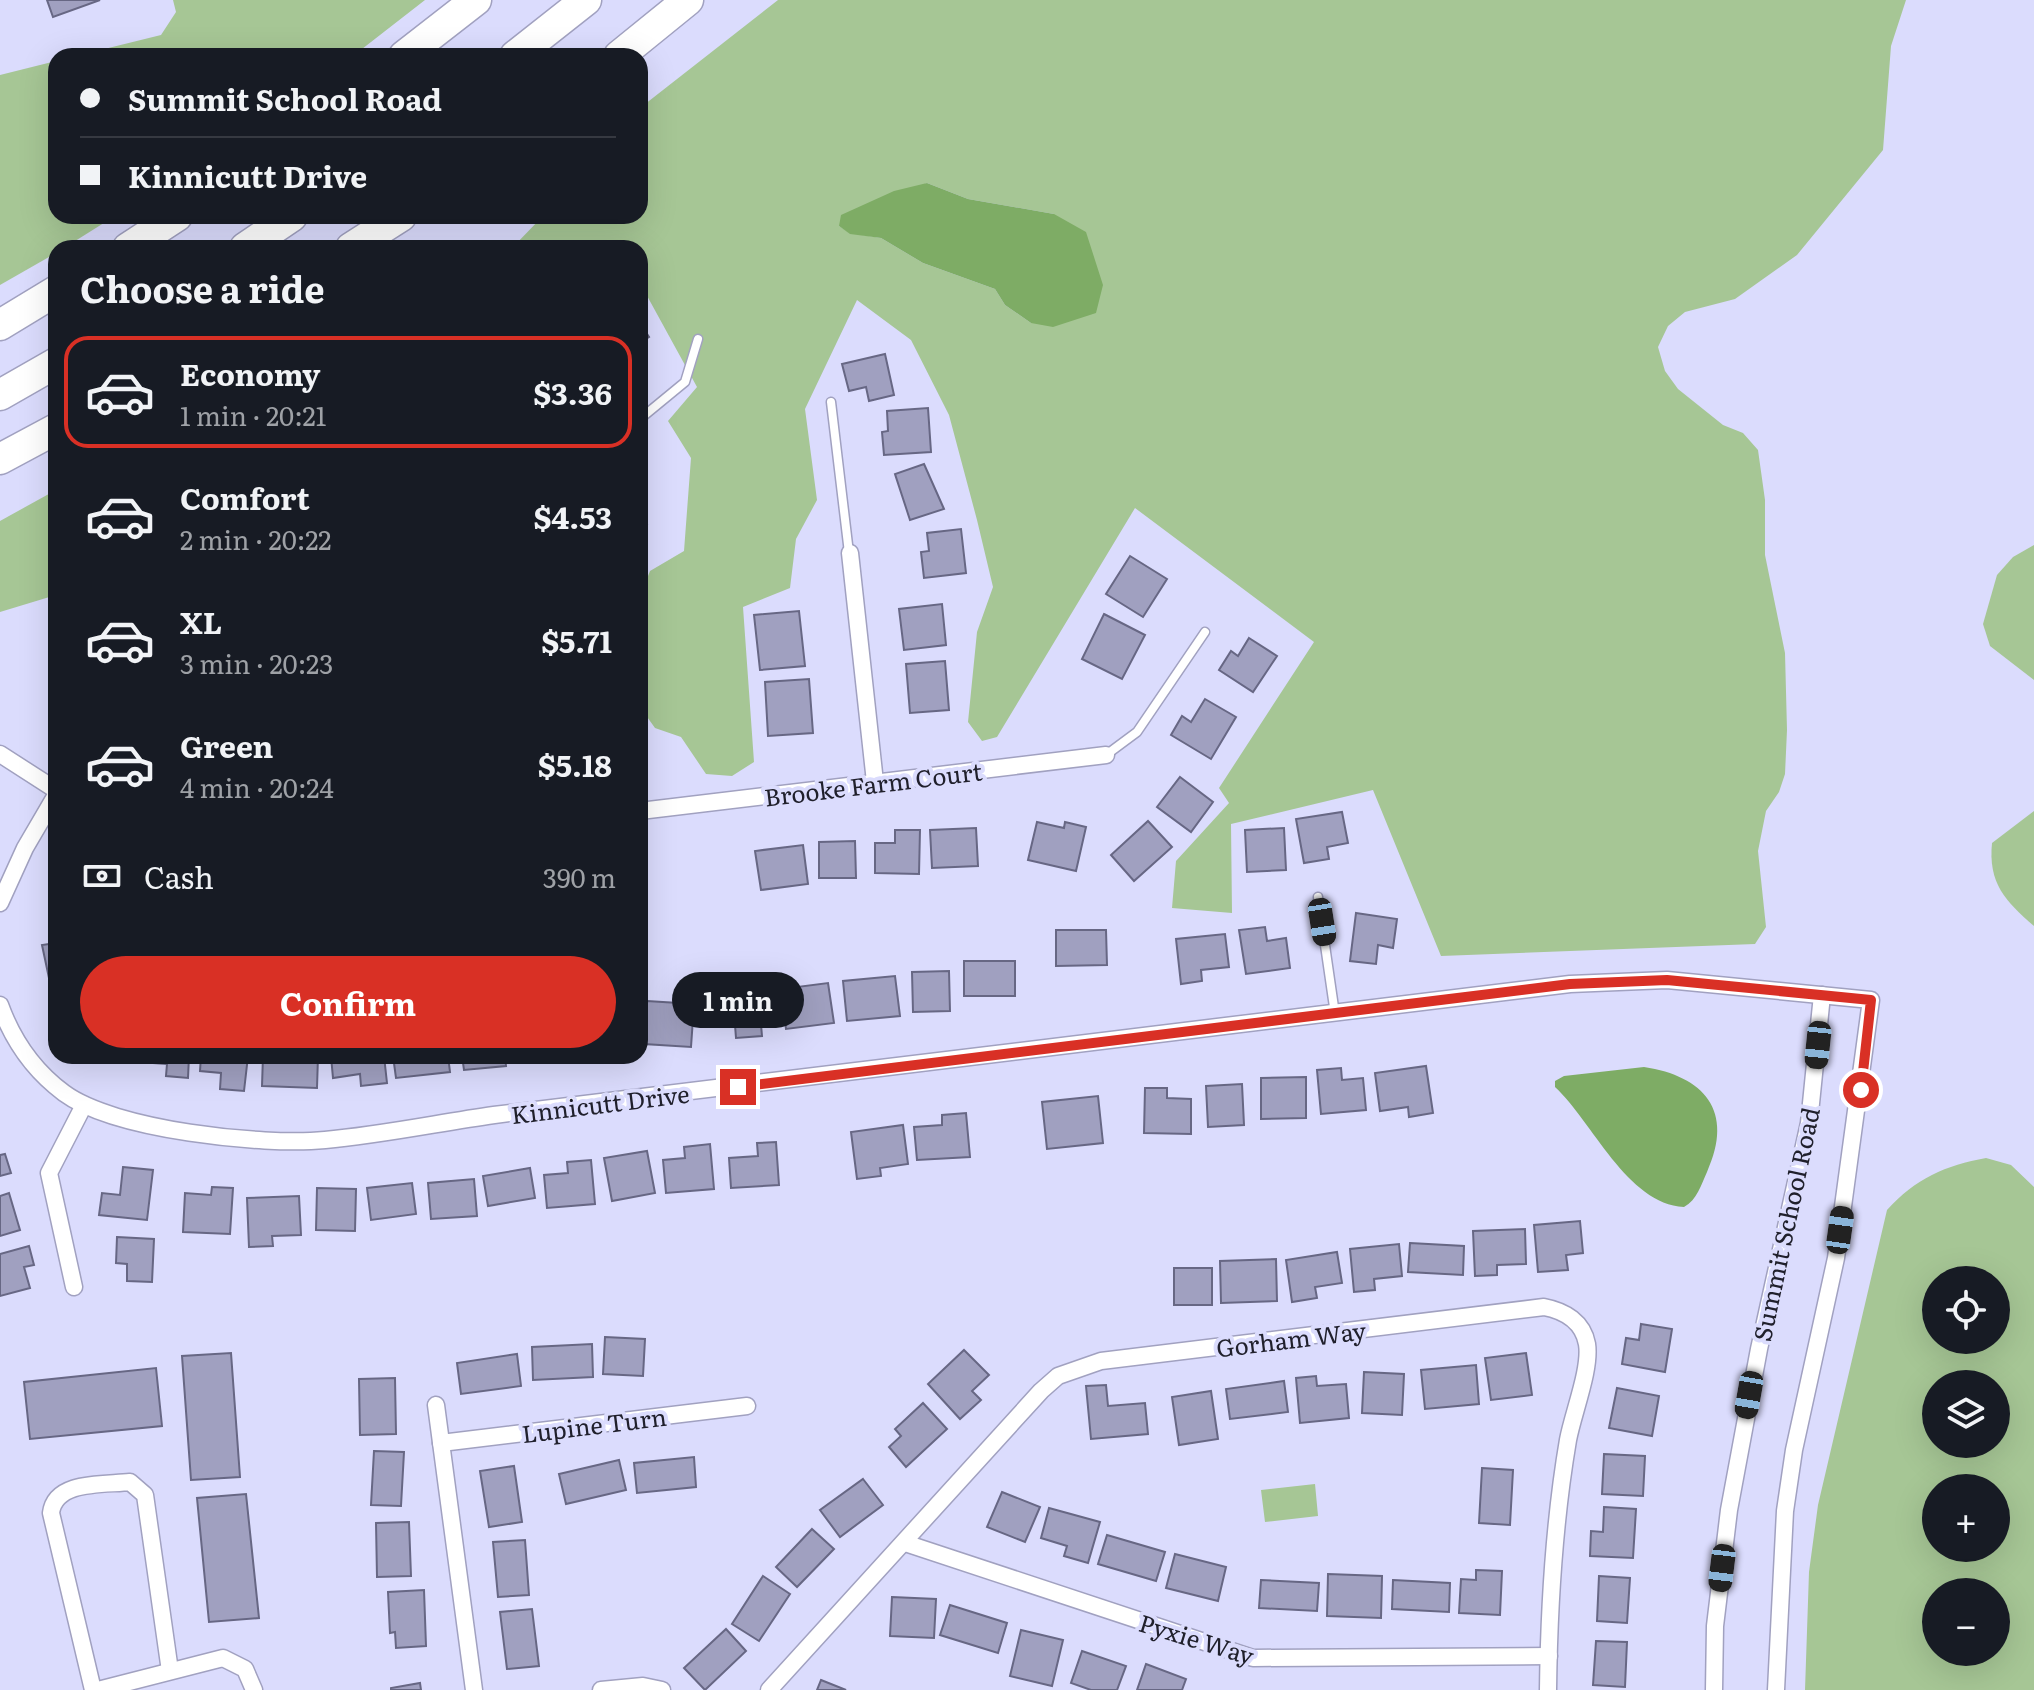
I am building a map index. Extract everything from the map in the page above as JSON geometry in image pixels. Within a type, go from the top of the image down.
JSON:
[{"type":"highway","points":[[414,48],[476,0]]},
{"type":"highway","points":[[525,48],[586,0]]},
{"type":"highway","points":[[629,48],[688,0]]},
{"type":"highway","points":[[140,240],[165,224]]},
{"type":"highway","points":[[257,240],[280,224]]},
{"type":"highway","points":[[364,240],[388,224]]},
{"type":"highway","points":[[0,325],[48,296]]},
{"type":"highway","points":[[0,395],[48,368]]},
{"type":"highway","points":[[0,459],[48,433]]},
{"type":"street","points":[[850,553],[875,782]]},
{"type":"street","points":[[0,754],[48,787]]},
{"type":"street","name":"Brooke Farm Court","points":[[648,810],[1106,755]]},
{"type":"street","points":[[0,903],[48,806]]},
{"type":"street","name":"Kinnicutt Drive","points":[[0,1005],[8,1026],[40,1072],[84,1105],[145,1123],[211,1134],[323,1140],[494,1115],[1336,1015],[1570,984],[1667,980],[1871,1000]]},
{"type":"street","name":"Summit School Road","points":[[1714,1690],[1715,1626],[1729,1510],[1752,1379],[1809,1123],[1822,995]]},
{"type":"street","name":"Summit School Road","points":[[1776,1690],[1785,1511],[1794,1450],[1836,1258],[1871,1000]]},
{"type":"street","points":[[74,1287],[49,1173],[84,1105]]},
{"type":"street","name":"Gorham Way","points":[[769,1690],[1041,1391],[1079,1366],[1544,1307],[1571,1317],[1583,1331],[1588,1353],[1568,1438],[1559,1505],[1548,1690]]},
{"type":"street","points":[[436,1405],[474,1690]]},
{"type":"street","name":"Lupine Turn","points":[[441,1443],[747,1406]]},
{"type":"street","points":[[170,1671],[145,1495],[130,1482],[64,1491],[56,1499],[51,1513],[96,1690],[223,1658],[245,1669],[254,1690]]},
{"type":"street","name":"Pyxie Way","points":[[905,1543],[1253,1658],[1549,1656]]},
{"type":"street","points":[[601,1690],[643,1686],[662,1690]]},
{"type":"lane","points":[[648,412],[685,382],[698,339]]},
{"type":"lane","points":[[831,402],[850,553]]},
{"type":"lane","points":[[1106,755],[1137,732],[1205,632]]},
{"type":"lane","points":[[1318,897],[1336,1015]]},
{"type":"shaded area","points":[[173,0],[425,0],[363,48],[108,48],[161,35],[176,12]]},
{"type":"shaded area","points":[[778,0],[1906,0],[1891,46],[1883,150],[1797,255],[1735,299],[1685,312],[1668,326],[1658,347],[1665,371],[1678,389],[1723,425],[1743,433],[1758,450],[1765,500],[1765,555],[1785,653],[1787,730],[1785,774],[1779,792],[1766,811],[1758,851],[1766,927],[1755,944],[1441,956],[1373,790],[1231,824],[1232,913],[1172,908],[1176,861],[1229,803],[1219,788],[1314,642],[1135,508],[997,737],[982,741],[968,722],[977,632],[993,587],[949,415],[911,340],[857,300],[805,409],[817,500],[796,539],[790,588],[743,607],[754,762],[732,776],[706,774],[681,737],[655,728],[648,718],[648,576],[650,571],[684,551],[691,458],[668,421],[697,387],[648,298],[648,240],[520,240],[535,224],[648,224],[648,102]],"holes":[[[927,183],[968,199],[1054,214],[1031,323],[1005,305],[995,289],[923,263],[881,238],[850,233],[839,226]]]},
{"type":"shaded area","points":[[48,63],[48,224],[102,224],[77,240],[48,240],[48,258],[0,285],[0,75]]},
{"type":"shaded area","points":[[927,183],[968,199],[1054,214],[1086,232],[1103,285],[1096,313],[1053,327],[1031,323],[1005,305],[995,289],[923,263],[881,238],[850,234],[839,226],[841,215],[894,191]]},
{"type":"shaded area","points":[[48,494],[48,597],[0,612],[0,521]]},
{"type":"shaded area","points":[[2034,545],[2034,680],[1990,646],[1983,624],[1997,575],[2013,557]]},
{"type":"shaded area","points":[[2034,811],[2034,926],[2001,890],[1991,857],[1992,843]]},
{"type":"shaded area","points":[[1644,1067],[1683,1079],[1698,1088],[1715,1114],[1715,1150],[1698,1192],[1684,1207],[1664,1202],[1645,1192],[1628,1177],[1555,1087],[1555,1081],[1564,1076]]},
{"type":"shaded area","points":[[1986,1158],[2011,1165],[2034,1187],[2034,1690],[1805,1690],[1809,1572],[1818,1505],[1887,1210],[1920,1182],[1944,1169]]},
{"type":"shaded area","points":[[1315,1484],[1318,1516],[1265,1522],[1261,1490]]},
{"type":"building","points":[[47,0],[100,0],[53,17]]},
{"type":"building","points":[[885,354],[894,395],[869,401],[866,387],[849,391],[842,364]]},
{"type":"building","points":[[928,408],[931,452],[884,455],[882,432],[888,431],[887,411]]},
{"type":"building","points":[[924,464],[944,509],[910,520],[895,474]]},
{"type":"building","points":[[961,529],[966,573],[924,578],[921,552],[929,551],[927,533]]},
{"type":"building","points":[[1130,556],[1167,579],[1143,617],[1106,594]]},
{"type":"building","points":[[942,604],[946,645],[904,650],[899,609]]},
{"type":"building","points":[[799,611],[805,666],[760,670],[754,615]]},
{"type":"building","points":[[1104,614],[1145,635],[1122,679],[1082,659]]},
{"type":"building","points":[[1249,638],[1277,656],[1253,692],[1219,670],[1231,651],[1238,656]]},
{"type":"building","points":[[945,661],[949,710],[910,713],[906,664]]},
{"type":"building","points":[[809,679],[813,733],[768,736],[765,682]]},
{"type":"building","points":[[1205,699],[1236,717],[1211,759],[1171,735],[1182,716],[1191,722]]},
{"type":"building","points":[[1180,777],[1213,802],[1191,832],[1157,807]]},
{"type":"building","points":[[1342,812],[1348,843],[1327,847],[1329,859],[1304,863],[1296,819]]},
{"type":"building","points":[[1148,821],[1172,847],[1134,881],[1111,855]]},
{"type":"building","points":[[1037,822],[1064,828],[1065,822],[1086,827],[1076,871],[1028,860]]},
{"type":"building","points":[[976,828],[978,866],[932,868],[930,830]]},
{"type":"building","points":[[1284,828],[1286,870],[1247,872],[1245,830]]},
{"type":"building","points":[[895,830],[920,830],[919,874],[875,873],[875,843],[895,843]]},
{"type":"building","points":[[855,841],[856,878],[819,878],[819,842]]},
{"type":"building","points":[[803,845],[808,884],[761,890],[755,851]]},
{"type":"building","points":[[1356,913],[1397,919],[1393,948],[1378,945],[1376,964],[1350,961]]},
{"type":"building","points":[[1265,927],[1267,941],[1286,938],[1290,968],[1246,974],[1239,930]]},
{"type":"building","points":[[1056,930],[1106,930],[1107,965],[1056,966]]},
{"type":"building","points":[[1225,934],[1229,967],[1201,970],[1202,981],[1181,984],[1176,939]]},
{"type":"building","points":[[48,944],[48,973],[42,945]]},
{"type":"building","points":[[964,961],[1015,961],[1015,996],[964,996]]},
{"type":"building","points":[[949,971],[950,1011],[913,1012],[912,972]]},
{"type":"building","points":[[895,976],[900,1016],[847,1021],[843,981]]},
{"type":"building","points":[[828,983],[834,1023],[786,1029],[781,989]]},
{"type":"building","points":[[758,990],[762,1036],[736,1038],[735,1025],[707,1027],[704,996]]},
{"type":"building","points":[[648,1001],[694,1004],[691,1047],[648,1044]]},
{"type":"building","points":[[167,1064],[189,1064],[188,1078],[166,1076]]},
{"type":"building","points":[[200,1064],[247,1064],[244,1091],[220,1089],[221,1073],[200,1071]]},
{"type":"building","points":[[263,1064],[318,1064],[317,1088],[262,1086]]},
{"type":"building","points":[[332,1064],[385,1064],[387,1083],[361,1086],[360,1074],[333,1078]]},
{"type":"building","points":[[394,1064],[449,1064],[450,1072],[396,1078]]},
{"type":"building","points":[[463,1064],[506,1064],[506,1066],[464,1070]]},
{"type":"building","points":[[1426,1066],[1433,1113],[1409,1117],[1408,1107],[1380,1111],[1375,1073]]},
{"type":"building","points":[[1341,1068],[1342,1080],[1363,1078],[1366,1110],[1321,1114],[1317,1070]]},
{"type":"building","points":[[1306,1077],[1306,1118],[1261,1119],[1261,1078]]},
{"type":"building","points":[[1242,1084],[1244,1125],[1208,1127],[1206,1086]]},
{"type":"building","points":[[1145,1088],[1167,1088],[1167,1098],[1191,1099],[1191,1134],[1144,1133]]},
{"type":"building","points":[[1098,1096],[1103,1143],[1047,1149],[1042,1102]]},
{"type":"building","points":[[966,1113],[970,1157],[917,1160],[914,1127],[942,1125],[942,1115]]},
{"type":"building","points":[[903,1125],[908,1164],[880,1168],[881,1176],[857,1179],[851,1132]]},
{"type":"building","points":[[776,1142],[779,1185],[731,1188],[729,1158],[758,1156],[757,1143]]},
{"type":"building","points":[[710,1144],[714,1189],[666,1193],[663,1160],[685,1158],[684,1147]]},
{"type":"building","points":[[647,1151],[655,1193],[612,1201],[604,1158]]},
{"type":"building","points":[[5,1154],[11,1173],[0,1176],[0,1155]]},
{"type":"building","points":[[591,1160],[595,1204],[547,1208],[544,1175],[568,1173],[567,1162]]},
{"type":"building","points":[[123,1167],[153,1170],[147,1220],[99,1215],[102,1193],[120,1195]]},
{"type":"building","points":[[530,1168],[535,1198],[488,1206],[483,1176]]},
{"type":"building","points":[[474,1179],[477,1216],[431,1219],[428,1183]]},
{"type":"building","points":[[412,1183],[416,1214],[371,1220],[367,1188]]},
{"type":"building","points":[[212,1187],[233,1188],[230,1234],[183,1232],[185,1193],[211,1195]]},
{"type":"building","points":[[317,1188],[356,1189],[355,1231],[316,1230]]},
{"type":"building","points":[[9,1193],[20,1230],[0,1236],[0,1196]]},
{"type":"building","points":[[299,1196],[301,1235],[272,1236],[273,1246],[249,1247],[247,1198]]},
{"type":"building","points":[[1580,1221],[1583,1253],[1566,1255],[1568,1270],[1538,1272],[1534,1225]]},
{"type":"building","points":[[1525,1229],[1526,1264],[1497,1265],[1497,1275],[1475,1276],[1473,1231]]},
{"type":"building","points":[[117,1237],[154,1239],[152,1282],[127,1281],[127,1264],[116,1263]]},
{"type":"building","points":[[1410,1243],[1464,1246],[1463,1275],[1408,1272]]},
{"type":"building","points":[[1399,1244],[1402,1276],[1374,1279],[1375,1290],[1354,1292],[1350,1249]]},
{"type":"building","points":[[29,1246],[34,1265],[24,1267],[30,1288],[0,1296],[0,1254]]},
{"type":"building","points":[[1337,1252],[1342,1283],[1315,1287],[1317,1298],[1292,1302],[1286,1260]]},
{"type":"building","points":[[1276,1259],[1277,1301],[1221,1303],[1220,1261]]},
{"type":"building","points":[[1174,1268],[1212,1268],[1212,1305],[1174,1305]]},
{"type":"building","points":[[1641,1324],[1672,1329],[1665,1372],[1622,1364],[1626,1338],[1639,1340]]},
{"type":"building","points":[[605,1337],[645,1339],[643,1376],[603,1374]]},
{"type":"building","points":[[592,1344],[593,1377],[533,1380],[532,1347]]},
{"type":"building","points":[[964,1350],[989,1375],[972,1391],[981,1400],[960,1419],[928,1384]]},
{"type":"building","points":[[231,1353],[240,1477],[191,1480],[182,1356]]},
{"type":"building","points":[[1526,1353],[1532,1395],[1491,1400],[1485,1358]]},
{"type":"building","points":[[517,1354],[521,1386],[461,1394],[457,1363]]},
{"type":"building","points":[[1476,1365],[1479,1404],[1425,1409],[1421,1370]]},
{"type":"building","points":[[156,1368],[162,1426],[30,1439],[24,1382]]},
{"type":"building","points":[[1364,1372],[1404,1374],[1402,1415],[1362,1413]]},
{"type":"building","points":[[1316,1376],[1317,1386],[1346,1384],[1349,1418],[1300,1423],[1296,1378]]},
{"type":"building","points":[[395,1378],[396,1434],[360,1435],[359,1379]]},
{"type":"building","points":[[1284,1381],[1288,1412],[1230,1419],[1226,1389]]},
{"type":"building","points":[[1106,1385],[1108,1406],[1145,1403],[1148,1434],[1091,1439],[1086,1386]]},
{"type":"building","points":[[1617,1388],[1659,1396],[1652,1436],[1609,1428]]},
{"type":"building","points":[[1211,1391],[1218,1439],[1179,1445],[1172,1397]]},
{"type":"building","points":[[923,1403],[947,1429],[906,1467],[889,1447],[901,1436],[895,1429]]},
{"type":"building","points":[[374,1451],[404,1452],[401,1506],[371,1505]]},
{"type":"building","points":[[1604,1454],[1645,1456],[1643,1496],[1602,1494]]},
{"type":"building","points":[[694,1457],[696,1487],[637,1493],[634,1463]]},
{"type":"building","points":[[619,1460],[626,1490],[566,1504],[559,1474]]},
{"type":"building","points":[[514,1466],[522,1522],[489,1527],[480,1471]]},
{"type":"building","points":[[1482,1468],[1513,1470],[1510,1525],[1479,1523]]},
{"type":"building","points":[[863,1479],[883,1505],[840,1537],[820,1510]]},
{"type":"building","points":[[1002,1492],[1040,1507],[1025,1542],[987,1527]]},
{"type":"building","points":[[246,1494],[259,1618],[209,1622],[197,1498]]},
{"type":"building","points":[[1604,1507],[1636,1509],[1633,1558],[1590,1556],[1591,1531],[1603,1532]]},
{"type":"building","points":[[1049,1508],[1100,1522],[1088,1563],[1064,1556],[1067,1546],[1041,1538]]},
{"type":"building","points":[[409,1522],[411,1576],[377,1577],[376,1523]]},
{"type":"building","points":[[812,1529],[834,1549],[797,1587],[776,1567]]},
{"type":"building","points":[[1107,1535],[1165,1552],[1156,1581],[1098,1564]]},
{"type":"building","points":[[525,1540],[529,1595],[498,1597],[493,1542]]},
{"type":"building","points":[[1175,1554],[1226,1567],[1218,1601],[1166,1588]]},
{"type":"building","points":[[1476,1570],[1502,1571],[1500,1615],[1459,1613],[1461,1579],[1476,1580]]},
{"type":"building","points":[[1328,1574],[1382,1576],[1381,1618],[1327,1616]]},
{"type":"building","points":[[763,1576],[790,1594],[759,1641],[732,1624]]},
{"type":"building","points":[[1599,1576],[1630,1578],[1627,1623],[1597,1621]]},
{"type":"building","points":[[1261,1580],[1319,1583],[1317,1611],[1259,1608]]},
{"type":"building","points":[[1393,1580],[1450,1583],[1449,1612],[1392,1609]]},
{"type":"building","points":[[424,1590],[426,1646],[396,1648],[395,1632],[390,1633],[388,1592]]},
{"type":"building","points":[[892,1597],[936,1599],[934,1638],[890,1636]]},
{"type":"building","points":[[950,1605],[1007,1623],[998,1653],[940,1635]]},
{"type":"building","points":[[532,1609],[539,1666],[507,1669],[500,1612]]},
{"type":"building","points":[[726,1629],[746,1651],[705,1690],[684,1668]]},
{"type":"building","points":[[1021,1630],[1063,1640],[1052,1686],[1010,1676]]},
{"type":"building","points":[[1596,1641],[1627,1642],[1625,1687],[1593,1685]]},
{"type":"building","points":[[1082,1651],[1126,1666],[1117,1690],[1091,1690],[1071,1683]]},
{"type":"building","points":[[1146,1664],[1186,1679],[1182,1690],[1137,1690]]},
{"type":"building","points":[[821,1680],[846,1690],[817,1690]]},
{"type":"building","points":[[420,1683],[421,1690],[391,1690],[391,1688]]},
{"type":"route","points":[[738,1087],[1570,984],[1667,980],[1871,1000],[1861,1090]]}]
